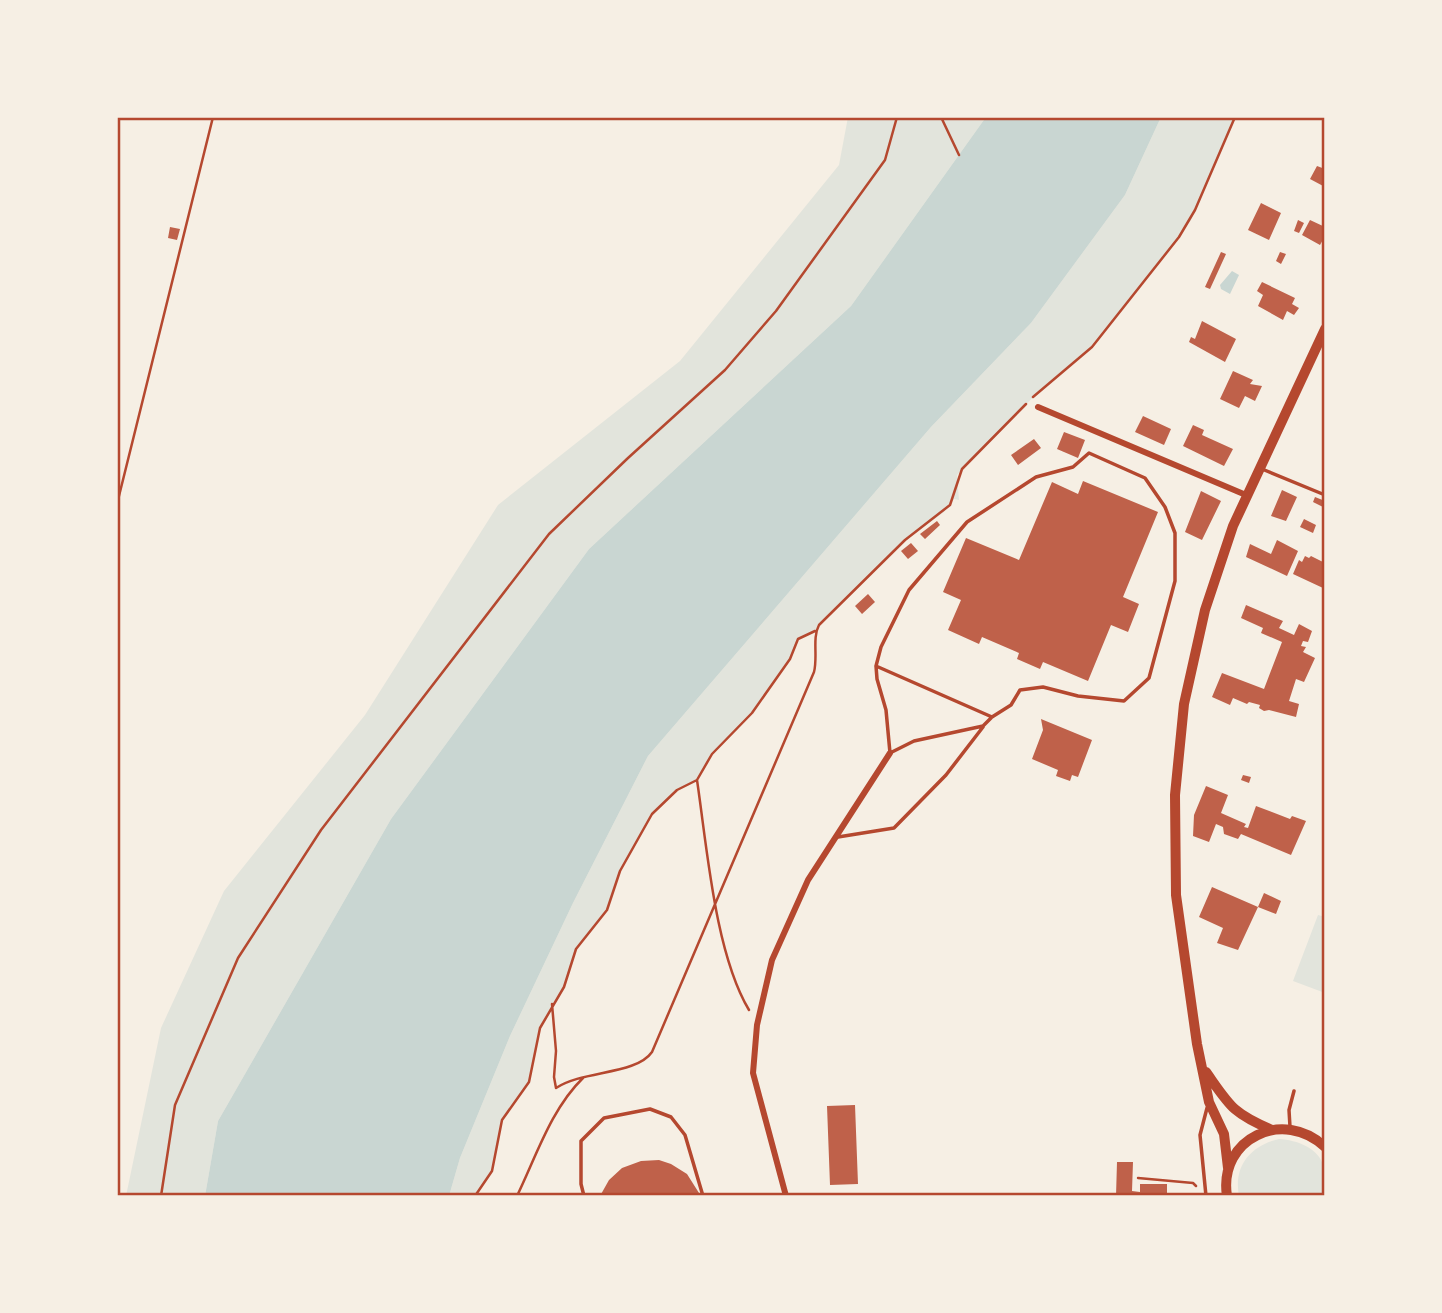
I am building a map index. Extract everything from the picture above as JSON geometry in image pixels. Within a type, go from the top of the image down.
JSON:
[{"type":"main road","points":[[1227,1196],[1228,1168],[1224,1134],[1209,1102],[1197,1044],[1176,895],[1175,795],[1184,704],[1205,610],[1233,527],[1325,329]]},
{"type":"main road","points":[[1202,1067],[1230,1107],[1247,1119],[1272,1129]]},
{"type":"main road","points":[[1228,1168],[1241,1147],[1260,1133],[1272,1129],[1290,1129],[1311,1136],[1325,1147]]},
{"type":"main road","points":[[1311,1136],[1325,1133]]},
{"type":"street","points":[[1038,407],[1247,495]]},
{"type":"street","points":[[786,1196],[753,1073],[757,1025],[772,960],[808,880],[890,753]]},
{"type":"lane","points":[[836,837],[894,828],[946,775],[983,726],[1011,705],[1020,690],[1043,687],[1078,696],[1124,701],[1149,678],[1175,581],[1175,533],[1165,507],[1145,478],[1089,453],[1073,467],[1036,477],[967,522],[909,590],[881,648],[876,666],[886,709],[890,753],[914,741],[983,726]]},
{"type":"lane","points":[[1259,468],[1325,495]]},
{"type":"lane","points":[[876,666],[992,717]]},
{"type":"lane","points":[[1290,1129],[1289,1110],[1294,1091]]},
{"type":"lane","points":[[1206,1194],[1200,1135],[1209,1102]]},
{"type":"lane","points":[[584,1196],[581,1184],[581,1141],[604,1118],[650,1109],[671,1117],[685,1135],[703,1196]]},
{"type":"path","points":[[117,504],[213,117]]},
{"type":"path","points":[[160,1196],[175,1105],[238,958],[321,830],[549,534],[725,370],[776,311],[885,160],[897,117]]},
{"type":"path","points":[[941,117],[959,155]]},
{"type":"path","points":[[475,1196],[492,1171],[502,1120],[529,1082],[540,1028],[564,987],[576,949],[607,910],[620,871],[652,814],[677,790],[697,780],[712,754],[752,713],[790,659],[798,639],[815,631]]},
{"type":"path","points":[[697,780],[723,939],[736,989],[757,1025]]},
{"type":"path","points":[[517,1196],[556,1115],[568,1094],[585,1076],[556,1088],[552,1004]]},
{"type":"path","points":[[1138,1178],[1193,1183],[1206,1194]]},
{"type":"shaded area","points":[[848,117],[986,117],[851,306],[589,549],[391,819],[218,1121],[205,1196],[126,1196],[161,1028],[224,891],[365,715],[498,505],[680,361],[839,165]]},
{"type":"shaded area","points":[[986,117],[1161,117],[1125,195],[1031,323],[931,427],[648,756],[573,903],[510,1036],[460,1158],[449,1196],[205,1196],[218,1121],[391,819],[589,549],[851,306]]},
{"type":"shaded area","points":[[1161,117],[1235,117],[1191,220],[1092,347],[1043,387],[957,475],[959,500],[954,499],[944,512],[905,541],[833,610],[815,631],[798,639],[790,659],[752,713],[712,754],[697,780],[677,790],[652,814],[620,871],[607,910],[576,949],[564,987],[540,1028],[529,1082],[502,1120],[492,1171],[475,1196],[449,1196],[460,1158],[510,1036],[573,903],[648,756],[931,427],[1031,323],[1125,195]]},
{"type":"shaded area","points":[[1232,271],[1239,275],[1230,294],[1221,289],[1220,285]]},
{"type":"shaded area","points":[[1318,915],[1325,917],[1325,993],[1293,981]]},
{"type":"shaded area","points":[[1279,1139],[1300,1143],[1317,1155],[1325,1170],[1325,1196],[1239,1196],[1239,1175],[1246,1159],[1260,1146]]},
{"type":"building","points":[[1317,166],[1325,169],[1325,187],[1310,179]]},
{"type":"building","points":[[1261,203],[1281,213],[1269,240],[1248,230]]},
{"type":"building","points":[[1298,220],[1304,223],[1299,233],[1294,231]]},
{"type":"building","points":[[1310,220],[1325,227],[1325,236],[1320,245],[1302,235]]},
{"type":"building","points":[[170,227],[180,229],[177,240],[168,238]]},
{"type":"building","points":[[1221,252],[1226,254],[1210,289],[1205,287]]},
{"type":"building","points":[[1280,252],[1286,254],[1281,264],[1276,261]]},
{"type":"building","points":[[1262,282],[1295,298],[1292,304],[1299,308],[1294,315],[1287,311],[1283,320],[1258,306],[1263,295],[1257,291]]},
{"type":"building","points":[[1202,321],[1236,339],[1225,362],[1189,342],[1191,337],[1195,339]]},
{"type":"building","points":[[1233,371],[1253,380],[1250,384],[1262,386],[1255,401],[1245,396],[1239,408],[1220,399]]},
{"type":"building","points":[[1143,416],[1171,429],[1164,445],[1135,432]]},
{"type":"building","points":[[1193,425],[1204,430],[1202,435],[1233,449],[1224,466],[1183,446]]},
{"type":"building","points":[[1064,432],[1085,440],[1078,458],[1057,449]]},
{"type":"building","points":[[1034,439],[1041,448],[1018,465],[1011,455]]},
{"type":"building","points":[[1083,481],[1158,512],[1123,597],[1139,604],[1128,632],[1111,625],[1088,681],[1043,662],[1040,669],[1017,659],[1019,653],[982,637],[979,644],[948,630],[961,600],[943,592],[966,538],[1019,560],[1052,482],[1078,494]]},
{"type":"building","points":[[1282,490],[1297,497],[1286,521],[1271,516]]},
{"type":"building","points":[[1201,491],[1221,501],[1202,540],[1185,532]]},
{"type":"building","points":[[1315,497],[1325,501],[1325,508],[1313,502]]},
{"type":"building","points":[[1304,519],[1316,525],[1313,533],[1300,527]]},
{"type":"building","points":[[937,521],[940,525],[925,539],[920,534]]},
{"type":"building","points":[[1277,540],[1298,551],[1287,576],[1246,557],[1250,544],[1271,554]]},
{"type":"building","points":[[911,543],[918,551],[908,559],[901,551]]},
{"type":"building","points":[[1305,556],[1325,563],[1322,580],[1325,582],[1325,595],[1322,593],[1323,588],[1293,574],[1299,560],[1302,562]]},
{"type":"building","points":[[868,594],[875,602],[862,614],[855,606]]},
{"type":"building","points":[[1246,605],[1283,621],[1279,628],[1294,635],[1299,624],[1312,631],[1308,642],[1303,641],[1301,646],[1306,647],[1303,652],[1315,658],[1304,682],[1296,679],[1289,701],[1299,704],[1296,717],[1264,711],[1259,708],[1260,705],[1249,702],[1247,704],[1233,698],[1230,705],[1212,697],[1222,673],[1264,689],[1282,642],[1261,633],[1263,628],[1241,618]]},
{"type":"building","points":[[1041,719],[1092,740],[1078,777],[1072,775],[1070,781],[1056,776],[1058,770],[1032,759],[1043,730]]},
{"type":"building","points":[[1243,775],[1251,777],[1249,783],[1241,780]]},
{"type":"building","points":[[1206,786],[1228,795],[1221,813],[1246,824],[1244,827],[1248,828],[1256,806],[1290,819],[1292,816],[1306,821],[1291,855],[1241,834],[1238,839],[1224,834],[1223,827],[1216,824],[1209,842],[1193,836],[1194,815]]},
{"type":"building","points":[[1212,887],[1258,907],[1238,950],[1217,943],[1223,928],[1199,917]]},
{"type":"building","points":[[1264,893],[1281,901],[1276,914],[1258,907]]},
{"type":"building","points":[[855,1105],[858,1184],[830,1185],[827,1106]]},
{"type":"building","points":[[659,1160],[687,1174],[699,1193],[693,1196],[600,1196],[609,1180],[622,1168],[641,1161]]},
{"type":"building","points":[[1117,1162],[1133,1162],[1132,1191],[1140,1192],[1140,1184],[1167,1184],[1167,1196],[1116,1196]]}]
